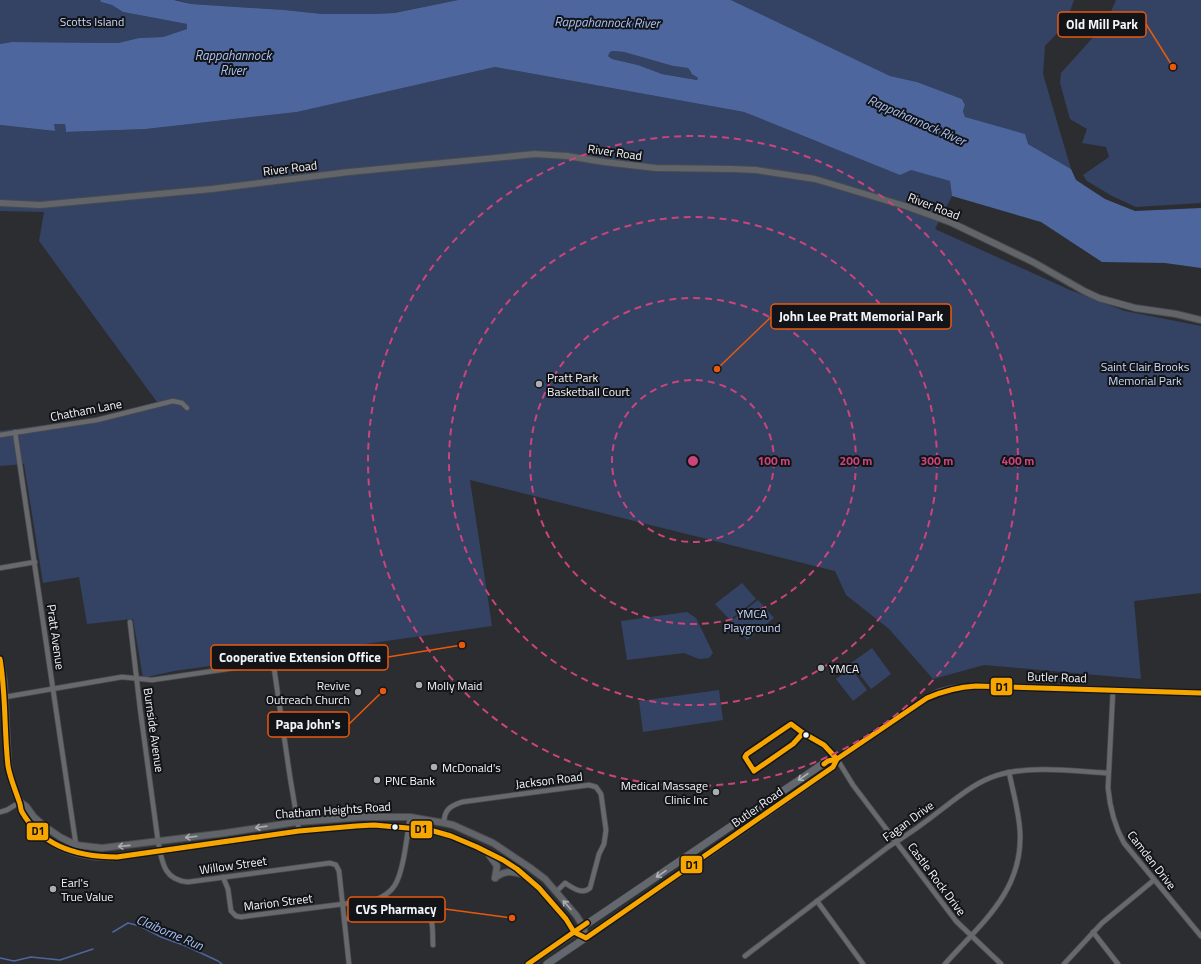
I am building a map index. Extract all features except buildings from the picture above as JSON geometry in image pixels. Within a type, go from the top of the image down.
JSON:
[{"type":"main road","name":"River Road","points":[[0,203],[40,205],[212,189],[349,172],[535,154],[567,156],[656,168],[756,170],[815,179],[905,206],[950,222],[1038,265],[1084,292],[1099,298],[1135,308],[1176,314],[1201,320]]},
{"type":"main road","name":"Chatham Heights Road","points":[[0,660],[3,671],[5,697],[3,731],[9,774],[20,802],[21,810],[31,824],[54,844],[78,854],[105,858],[299,832],[356,826],[430,830],[450,836],[486,851],[507,862],[525,875],[539,888],[566,919],[574,932],[586,938]]},
{"type":"main road","name":"Butler Road","points":[[528,964],[827,761],[837,759],[915,705],[940,692],[951,688],[976,686],[1201,693]]},
{"type":"main road","name":"Butler Road","points":[[547,964],[833,767],[837,759]]},
{"type":"main road","name":"Chatham Heights Road","points":[[20,802],[26,806],[34,817],[54,833],[76,845],[102,848],[297,822],[363,817],[410,817],[444,823],[479,837],[510,853],[545,879],[583,926],[586,938]]},
{"type":"main road","points":[[486,851],[497,866],[495,878],[507,871],[525,875]]},
{"type":"street","name":"Chatham Lane","points":[[0,435],[97,420],[176,400],[182,402],[187,408]]},
{"type":"street","name":"Pratt Avenue","points":[[16,432],[76,845]]},
{"type":"street","points":[[0,568],[35,562]]},
{"type":"street","name":"Burnside Avenue","points":[[130,622],[158,841]]},
{"type":"street","points":[[5,697],[122,677],[152,680],[268,663],[274,668],[299,832]]},
{"type":"street","name":"Camden Drive","points":[[1113,690],[1108,773],[1110,802],[1115,825],[1124,842],[1201,936]]},
{"type":"street","name":"Castle Rock Drive","points":[[837,759],[854,785],[956,921],[1000,964]]},
{"type":"street","name":"Fagan Drive","points":[[745,956],[896,842],[976,785],[989,778],[1009,772],[1032,770],[1108,773]]},
{"type":"street","points":[[945,964],[994,910],[1011,882],[1016,868],[1019,856],[1020,833],[1017,807],[1009,772]]},
{"type":"street","name":"Jackson Road","points":[[444,823],[446,812],[450,807],[462,802],[589,785],[596,787],[601,794],[606,837],[590,888],[584,892],[565,883],[556,892]]},
{"type":"street","points":[[0,812],[7,810],[20,802]]},
{"type":"street","points":[[349,964],[342,904],[375,900],[391,890],[398,878],[410,817]]},
{"type":"street","name":"Willow Street","points":[[158,841],[161,860],[165,869],[178,880],[188,882],[330,863],[336,865],[339,871],[342,904]]},
{"type":"street","name":"Marion Street","points":[[223,877],[228,889],[231,911],[236,916],[241,917],[342,904]]},
{"type":"street","points":[[1064,964],[1093,932],[1114,912],[1154,880]]},
{"type":"street","points":[[817,901],[863,964]]},
{"type":"street","points":[[344,919],[365,918],[424,910],[431,918],[434,945]]},
{"type":"street","points":[[1093,932],[1118,964]]},
{"type":"green space","name":"Scotts Island","points":[[0,0],[100,0],[101,2],[112,5],[123,12],[187,24],[187,29],[163,37],[139,38],[118,43],[12,42],[0,44]]},
{"type":"green space","points":[[177,0],[458,0],[393,13],[322,14],[191,4]]},
{"type":"green space","points":[[731,0],[1074,0],[1065,25],[1045,46],[1043,74],[1071,169],[1028,144],[965,117],[963,111],[965,105],[962,99],[917,82],[890,76]]},
{"type":"green space","points":[[1116,0],[1201,0],[1201,203],[1136,207],[1112,196],[1087,181],[1083,175],[1109,157],[1106,147],[1082,143],[1087,129],[1070,119],[1060,83],[1061,73],[1106,23]]},
{"type":"green space","points":[[610,52],[624,52],[673,66],[688,68],[690,72],[698,78],[697,80],[662,74],[638,65],[612,59],[608,56]]},
{"type":"green space","name":"Saint Clair Brooks Memorial Park","points":[[495,67],[744,112],[820,143],[950,181],[952,196],[935,229],[1070,290],[1125,311],[1201,326],[1201,593],[1134,601],[1141,679],[984,665],[933,679],[889,629],[846,595],[835,571],[470,480],[492,626],[174,671],[143,678],[133,619],[87,624],[79,577],[43,583],[24,464],[0,466],[0,431],[95,418],[157,402],[39,241],[44,212],[0,211],[0,125],[54,131],[54,124],[65,124],[66,132],[146,129],[297,112]]},
{"type":"green space","points":[[742,583],[756,599],[730,620],[715,604]]},
{"type":"green space","name":"YMCA Playground","points":[[758,600],[774,618],[747,640],[731,621]]},
{"type":"green space","points":[[687,612],[696,618],[713,653],[709,658],[699,659],[684,653],[627,660],[621,621]]},
{"type":"green space","name":"YMCA","points":[[872,648],[891,674],[871,689],[851,663]]},
{"type":"green space","name":"YMCA","points":[[851,668],[867,690],[853,701],[836,679]]},
{"type":"green space","points":[[719,690],[723,720],[643,732],[639,701]]},
{"type":"water","name":"Rappahannock River","points":[[100,0],[174,0],[191,4],[322,14],[374,14],[394,13],[458,0],[731,0],[890,76],[917,82],[962,99],[965,105],[963,111],[965,117],[1025,134],[1028,144],[1071,169],[1076,180],[1105,199],[1135,211],[1201,208],[1201,268],[1165,263],[1102,262],[1041,222],[952,196],[950,181],[911,170],[900,175],[744,112],[495,67],[297,112],[146,129],[66,132],[65,124],[54,124],[55,131],[0,125],[0,44],[12,42],[118,43],[139,38],[163,37],[187,29],[187,24],[123,12],[112,5],[101,2]],"holes":[[[613,51],[624,52],[673,66],[688,68],[692,74],[698,78],[697,80],[662,74],[638,65],[612,59],[608,56],[610,52]]]},
{"type":"waterway","name":"Claiborne Run","points":[[113,932],[128,923],[140,926],[222,964]]},
{"type":"waterway","name":"Claiborne Run","points":[[0,958],[14,961],[31,957],[60,960],[93,949]]},
{"type":"transit line","name":"D1","points":[[0,659],[8,766],[11,779],[20,802],[21,811],[30,824],[40,834],[63,848],[89,855],[117,857],[299,831],[356,826],[374,825],[430,830],[451,836],[477,847],[517,869],[539,888],[566,919],[574,932],[586,938],[833,767],[837,759]]},
{"type":"transit line","name":"D1","points":[[824,764],[828,761],[837,759],[927,698],[957,688],[976,686],[1201,693]]},
{"type":"transit line","name":"D1","points":[[791,724],[803,733],[793,744],[754,771],[745,757],[747,754],[791,724]]},
{"type":"transit line","name":"D1","points":[[803,733],[824,745],[837,759]]},
{"type":"transit line","name":"D1","points":[[528,964],[587,923]]},
{"type":"place","name":"Old Mill Park","points":[[1173,67]]},
{"type":"place","name":"John Lee Pratt Memorial Park","points":[[717,369]]},
{"type":"place","name":"Pratt Park Basketball Court","points":[[539,384]]},
{"type":"place","name":"Cooperative Extension Office","points":[[462,645]]},
{"type":"place","name":"YMCA","points":[[821,668]]},
{"type":"place","name":"Molly Maid","points":[[419,685]]},
{"type":"place","name":"Papa John's","points":[[383,691]]},
{"type":"place","name":"Revive Outreach Church","points":[[358,692]]},
{"type":"place","name":"McDonald's","points":[[434,767]]},
{"type":"place","name":"PNC Bank","points":[[377,780]]},
{"type":"place","name":"Medical Massage Clinic Inc","points":[[716,792]]},
{"type":"place","name":"Earl's True Value","points":[[53,889]]},
{"type":"place","name":"CVS Pharmacy","points":[[512,918]]}]
